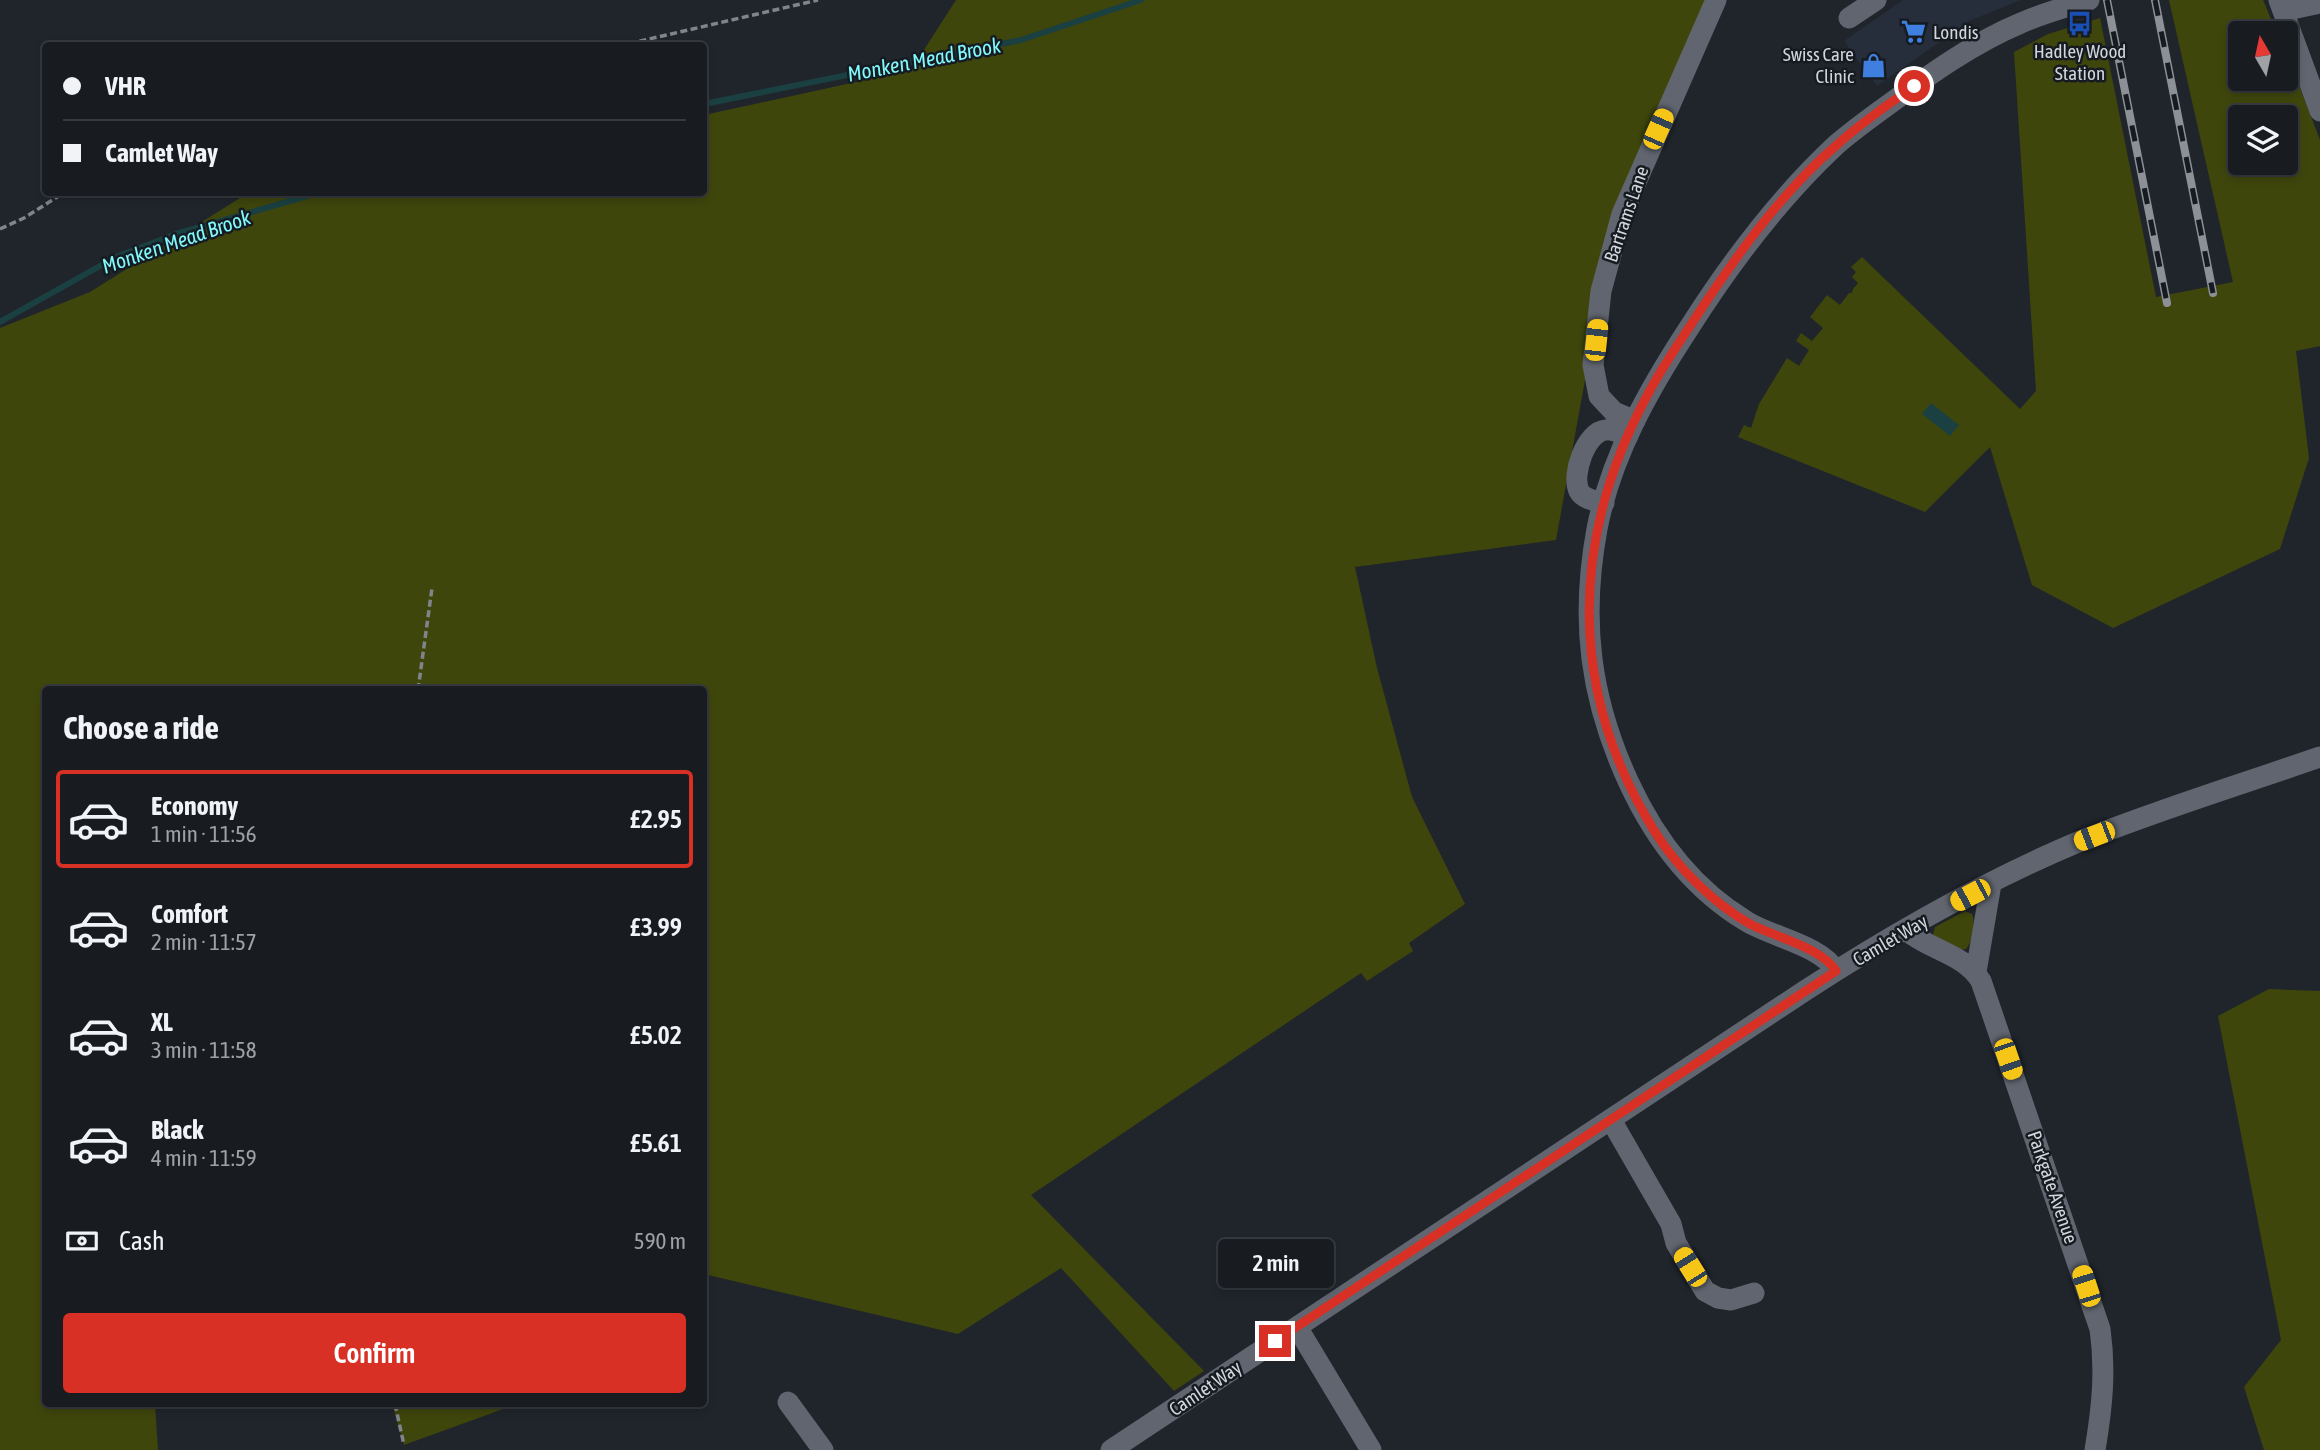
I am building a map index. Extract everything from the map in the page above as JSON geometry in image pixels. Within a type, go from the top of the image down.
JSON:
[{"type":"street","name":"Bartrams Lane","points":[[1631,429],[1600,396],[1593,365],[1601,291],[1622,214],[1716,0]]},
{"type":"street","points":[[1849,18],[1876,0]]},
{"type":"street","points":[[1836,971],[1826,959],[1749,923],[1724,907],[1656,834],[1633,791],[1598,701],[1592,666],[1589,598],[1594,547],[1604,503],[1631,429],[1670,356],[1730,266],[1780,204],[1837,144],[1933,73],[1999,34],[2049,6],[2087,0]]},
{"type":"street","points":[[2320,3],[2281,5],[2320,111]]},
{"type":"street","points":[[1604,503],[1584,497],[1578,491],[1577,478],[1586,444],[1597,433],[1608,429],[1631,429]]},
{"type":"street","name":"Camlet Way","points":[[1111,1450],[1836,971],[1906,930],[1991,884],[2077,843],[2320,757]]},
{"type":"street","points":[[1906,930],[1976,972],[1991,884]]},
{"type":"street","name":"Parkgate Avenue","points":[[1976,972],[2100,1329],[2105,1363],[2102,1412],[2095,1450]]},
{"type":"street","points":[[1611,1120],[1671,1224],[1676,1243],[1704,1291],[1718,1298],[1731,1300],[1754,1293]]},
{"type":"street","points":[[1297,1327],[1371,1450]]},
{"type":"street","points":[[788,1402],[823,1450]]},
{"type":"path","points":[[636,42],[818,0]]},
{"type":"path","points":[[0,229],[24,218],[59,196]]},
{"type":"path","points":[[419,686],[432,588]]},
{"type":"path","points":[[396,1407],[404,1445]]},
{"type":"shaded area","points":[[1903,0],[2021,0],[1969,21],[1877,86],[1844,41]]},
{"type":"shaded area","points":[[1931,403],[1959,425],[1950,436],[1922,414]]},
{"type":"green space","points":[[956,0],[1706,0],[1616,209],[1556,540],[1355,567],[1377,668],[1412,797],[1465,904],[1409,943],[1413,951],[1367,981],[1361,973],[1031,1195],[1204,1371],[1174,1391],[1061,1268],[958,1334],[707,1275],[707,686],[42,686],[42,1407],[155,1407],[158,1450],[0,1450],[0,328],[90,292],[243,196],[707,196],[707,114],[911,70]]},
{"type":"green space","points":[[2169,0],[2263,0],[2272,21],[2228,21],[2228,91],[2298,91],[2298,83],[2320,140],[2320,346],[2296,351],[2309,458],[2280,549],[2113,628],[2032,585],[1990,447],[1925,512],[1738,437],[1744,425],[1751,428],[1759,404],[1787,358],[1799,366],[1809,350],[1796,341],[1801,333],[1812,341],[1823,328],[1810,317],[1827,295],[1840,305],[1849,293],[1852,293],[1858,283],[1852,277],[1856,272],[1851,267],[1862,257],[2020,409],[2036,391],[2014,52],[2048,34],[2100,18],[2156,297],[2233,282]]},
{"type":"green space","points":[[1965,911],[1972,914],[1974,923],[1972,937],[1966,949],[1959,950],[1933,935],[1935,927]]},
{"type":"green space","points":[[2269,989],[2320,991],[2320,1450],[2264,1450],[2244,1387],[2281,1340],[2218,1016]]},
{"type":"green space","points":[[393,1407],[509,1407],[404,1445]]},
{"type":"waterway","name":"Monken Mead Brook","points":[[707,103],[1021,40],[1141,0]]},
{"type":"waterway","name":"Monken Mead Brook","points":[[0,322],[116,257],[176,234],[307,196]]},
{"type":"railway","points":[[2107,0],[2167,303]]},
{"type":"railway","points":[[2155,0],[2213,293]]},
{"type":"place","name":"Hadley Wood Station","points":[[2080,23]]},
{"type":"place","name":"Londis","points":[[1913,32]]},
{"type":"place","name":"Swiss Care Clinic","points":[[1874,65]]},
{"type":"route","points":[[1275,1341],[1836,971],[1826,959],[1749,923],[1724,907],[1682,866],[1656,834],[1629,782],[1598,701],[1592,666],[1589,598],[1598,526],[1612,477],[1648,394],[1670,356],[1723,277],[1780,204],[1837,144],[1914,86]]}]
